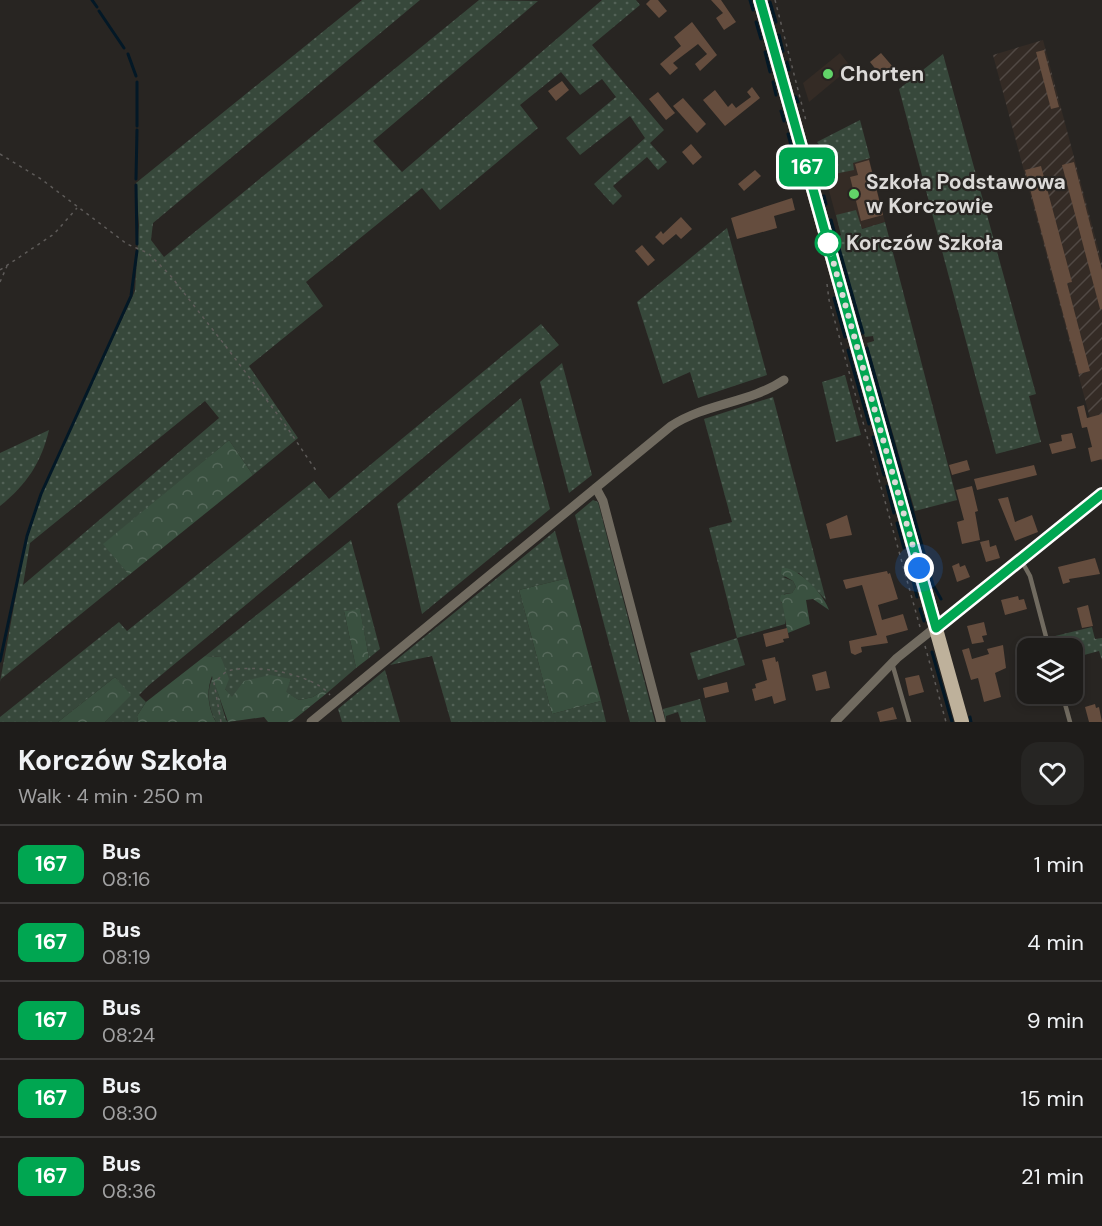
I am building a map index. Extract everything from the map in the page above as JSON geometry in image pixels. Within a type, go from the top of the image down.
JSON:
[{"type":"main road","points":[[760,0],[962,722]]},
{"type":"street","points":[[310,722],[657,436],[686,417],[764,392],[784,380]]},
{"type":"street","points":[[596,488],[603,501],[661,722]]},
{"type":"street","points":[[835,722],[892,663],[1102,494]]},
{"type":"lane","points":[[1021,560],[1030,576],[1046,638]]},
{"type":"lane","points":[[892,663],[909,722]]},
{"type":"lane","points":[[1065,704],[1070,722]]},
{"type":"path","points":[[775,0],[805,107],[807,123]]},
{"type":"path","points":[[0,154],[41,179],[127,244],[148,252],[170,275],[284,423],[317,472]]},
{"type":"path","points":[[818,189],[825,186],[819,165]]},
{"type":"path","points":[[0,270],[54,234],[78,207]]},
{"type":"path","points":[[0,282],[7,265]]},
{"type":"path","points":[[825,276],[829,300],[946,722]]},
{"type":"path","points":[[221,722],[214,683],[227,671],[258,669],[299,676],[324,687],[335,702]]},
{"type":"shaded area","points":[[1043,40],[1102,263],[1102,463],[993,55]]},
{"type":"shaded area","points":[[840,53],[851,67],[809,102],[803,83]]},
{"type":"shaded area","name":"Szkoła Podstawowa w Korczowie","points":[[864,138],[885,222],[841,235],[818,150]]},
{"type":"green space","points":[[362,0],[420,0],[153,223],[151,240],[164,257],[479,0],[538,1],[373,141],[402,172],[602,0],[636,0],[640,5],[592,45],[664,130],[650,143],[667,162],[658,170],[647,157],[613,186],[622,196],[613,205],[594,184],[645,138],[630,116],[580,155],[566,138],[616,97],[602,79],[580,95],[561,72],[520,105],[538,128],[440,210],[422,188],[306,282],[323,306],[249,366],[298,438],[253,475],[229,440],[104,544],[129,575],[0,682],[25,546],[42,492],[135,291],[139,225],[136,183]],"holes":[[[205,401],[219,418],[23,585],[30,543]]]},
{"type":"green space","points":[[943,54],[1036,394],[1029,396],[1041,442],[996,454],[899,89]]},
{"type":"green space","points":[[860,120],[870,158],[853,163],[854,170],[825,176],[818,150],[821,147],[817,142]]},
{"type":"green space","points":[[856,210],[862,229],[885,222],[957,500],[915,511],[867,343],[874,341],[873,336],[865,337],[837,237],[841,235],[836,215]]},
{"type":"green space","points":[[727,228],[767,375],[698,398],[690,372],[663,384],[637,302]]},
{"type":"green space","points":[[541,324],[559,345],[148,686],[139,695],[146,702],[137,716],[138,722],[105,722],[130,695],[115,677],[58,722],[0,722],[0,717],[119,622],[127,631],[314,481],[329,499]]},
{"type":"green space","points":[[562,363],[592,475],[569,493],[540,382]]},
{"type":"green space","points":[[845,375],[861,435],[836,442],[822,382]]},
{"type":"green space","points":[[773,397],[826,600],[799,573],[783,577],[793,581],[796,587],[792,593],[784,594],[781,602],[786,611],[785,624],[737,638],[709,528],[732,522],[704,419]]},
{"type":"green space","points":[[521,398],[550,509],[422,614],[397,504]]},
{"type":"green space","points":[[49,430],[42,453],[32,472],[0,506],[0,453]]},
{"type":"green space","points":[[229,440],[253,475],[129,575],[103,544]]},
{"type":"green space","points":[[593,500],[598,502],[655,722],[630,722],[575,515]]},
{"type":"green space","points":[[555,531],[568,578],[519,590],[552,714],[601,701],[606,722],[451,722],[432,656],[390,665]]},
{"type":"green space","points":[[351,540],[380,649],[369,658],[360,610],[344,611],[356,668],[327,693],[322,691],[313,697],[299,700],[285,692],[291,679],[232,698],[225,689],[221,657],[205,656]]},
{"type":"green space","points":[[782,568],[796,572],[810,583],[829,610],[813,599],[806,600],[810,624],[788,633],[780,599],[781,595],[792,593],[796,587],[793,581],[781,574]]},
{"type":"green space","points":[[568,578],[601,701],[552,714],[519,590]]},
{"type":"green space","points":[[360,609],[369,658],[356,668],[344,611]]},
{"type":"green space","points":[[1092,627],[1095,639],[1102,638],[1102,660],[1099,651],[1083,655],[1083,638],[1051,637]]},
{"type":"green space","points":[[737,638],[745,665],[698,680],[690,653]]},
{"type":"green space","points":[[205,656],[221,657],[229,679],[225,689],[232,697],[244,681],[270,675],[291,679],[286,692],[299,700],[313,697],[322,691],[327,693],[291,722],[268,722],[264,717],[228,722],[212,676],[209,699],[216,722],[138,722],[137,716],[146,702]]},
{"type":"green space","points":[[385,670],[400,722],[342,722],[338,709]]},
{"type":"green space","points":[[213,676],[228,722],[216,722],[211,711],[209,693]]},
{"type":"green space","points":[[115,677],[131,695],[105,722],[58,722]]},
{"type":"green space","points":[[700,699],[706,722],[681,722],[678,712],[666,716],[666,722],[663,709]]},
{"type":"building","points":[[650,0],[658,0],[667,11],[659,18],[646,4]]},
{"type":"building","points":[[711,0],[721,0],[736,22],[724,30],[716,18],[723,13]]},
{"type":"building","points":[[692,22],[717,55],[700,71],[695,64],[707,54],[698,44],[673,63],[678,68],[670,75],[660,64],[681,46],[674,37]]},
{"type":"building","points":[[1044,50],[1059,107],[1051,109],[1036,52]]},
{"type":"building","points":[[881,53],[893,67],[881,76],[870,62]]},
{"type":"building","points":[[562,81],[569,90],[556,101],[548,91]]},
{"type":"building","points":[[752,87],[760,98],[725,126],[703,100],[715,90],[728,107],[732,103],[736,108],[751,97],[747,92]]},
{"type":"building","points":[[658,92],[675,113],[666,120],[649,99]]},
{"type":"building","points":[[683,98],[706,124],[697,133],[673,106]]},
{"type":"building","points":[[691,144],[702,157],[693,165],[682,152]]},
{"type":"building","points":[[869,160],[883,215],[861,221],[850,177],[858,175],[855,164]]},
{"type":"building","points":[[1074,162],[1102,270],[1102,309],[1100,309],[1062,165]]},
{"type":"building","points":[[1041,166],[1072,282],[1067,283],[1090,371],[1079,374],[1025,170]]},
{"type":"building","points":[[755,170],[761,176],[744,191],[738,184]]},
{"type":"building","points":[[792,198],[795,210],[774,216],[777,228],[737,239],[731,218]]},
{"type":"building","points":[[681,217],[692,229],[681,239],[676,234],[663,245],[655,237],[661,231],[663,234]]},
{"type":"building","points":[[642,245],[655,260],[648,266],[635,251]]},
{"type":"building","points":[[1084,405],[1087,418],[1102,414],[1102,459],[1091,462],[1088,448],[1092,447],[1087,427],[1082,428],[1077,407]]},
{"type":"building","points":[[1072,433],[1076,448],[1052,454],[1049,444],[1062,441],[1061,435]]},
{"type":"building","points":[[967,460],[970,470],[952,475],[949,465]]},
{"type":"building","points":[[1034,465],[1037,475],[977,490],[974,479]]},
{"type":"building","points":[[972,486],[978,511],[975,512],[980,540],[962,544],[957,522],[964,520],[956,490]]},
{"type":"building","points":[[1008,497],[1015,522],[1032,515],[1038,532],[1015,541],[998,499]]},
{"type":"building","points":[[847,515],[852,535],[830,539],[826,524]]},
{"type":"building","points":[[989,540],[990,547],[996,545],[1000,558],[986,562],[980,542]]},
{"type":"building","points":[[1095,558],[1100,574],[1069,579],[1070,582],[1063,584],[1058,567]]},
{"type":"building","points":[[959,563],[960,567],[965,565],[970,577],[957,582],[952,566]]},
{"type":"building","points":[[887,571],[888,574],[890,573],[898,599],[878,605],[882,620],[903,614],[908,630],[886,636],[888,643],[861,647],[862,652],[855,655],[851,653],[849,641],[877,635],[862,585],[846,589],[843,580]]},
{"type":"building","points":[[1018,596],[1019,600],[1024,599],[1027,609],[1005,615],[1001,600]]},
{"type":"building","points":[[1088,605],[1093,626],[1082,628],[1077,608]]},
{"type":"building","points":[[984,622],[987,635],[982,636],[984,642],[972,644],[967,626]]},
{"type":"building","points":[[787,628],[789,638],[783,639],[784,642],[766,647],[763,634]]},
{"type":"building","points":[[1003,645],[1006,668],[995,673],[1001,697],[984,702],[978,678],[971,680],[962,650],[969,648],[972,659],[989,654],[987,649]]},
{"type":"building","points":[[775,657],[776,662],[778,661],[786,700],[774,704],[772,696],[755,701],[752,689],[756,688],[755,684],[767,680],[762,660]]},
{"type":"building","points":[[826,671],[830,688],[816,691],[812,675]]},
{"type":"building","points":[[919,675],[924,692],[909,696],[905,678]]},
{"type":"building","points":[[727,682],[729,692],[705,698],[703,688]]},
{"type":"building","points":[[1095,704],[1096,708],[1099,707],[1102,722],[1089,722],[1085,707]]},
{"type":"building","points":[[893,707],[897,719],[880,722],[877,712]]},
{"type":"waterway","points":[[92,0],[97,7]]},
{"type":"waterway","points":[[750,0],[753,10]]},
{"type":"waterway","points":[[770,2],[776,22]]},
{"type":"waterway","points":[[99,11],[124,48]]},
{"type":"waterway","points":[[756,22],[761,39]]},
{"type":"waterway","points":[[779,35],[783,51]]},
{"type":"waterway","points":[[765,52],[770,72]]},
{"type":"waterway","points":[[128,54],[136,76]]},
{"type":"waterway","points":[[787,62],[789,70]]},
{"type":"waterway","points":[[137,82],[137,126]]},
{"type":"waterway","points":[[773,82],[776,95]]},
{"type":"waterway","points":[[796,97],[798,102]]},
{"type":"waterway","points":[[781,111],[784,121]]},
{"type":"waterway","points":[[136,179],[137,130]]},
{"type":"waterway","points":[[788,134],[791,145]]},
{"type":"waterway","points":[[796,164],[798,169]]},
{"type":"waterway","points":[[800,180],[803,187]]},
{"type":"waterway","points":[[136,185],[137,244]]},
{"type":"waterway","points":[[824,196],[826,204]]},
{"type":"waterway","points":[[831,220],[863,333]]},
{"type":"waterway","points":[[0,661],[27,536],[41,494],[131,296],[137,251]]},
{"type":"waterway","points":[[834,298],[845,337]]},
{"type":"waterway","points":[[867,348],[933,585],[941,599]]},
{"type":"waterway","points":[[848,350],[869,424]]},
{"type":"waterway","points":[[873,437],[884,475]]},
{"type":"waterway","points":[[887,486],[894,513]]},
{"type":"waterway","points":[[897,523],[904,548]]},
{"type":"waterway","points":[[908,561],[917,597]]},
{"type":"waterway","points":[[920,609],[924,621]]},
{"type":"waterway","points":[[932,652],[952,722]]},
{"type":"waterway","points":[[970,717],[971,722]]},
{"type":"bus line","name":"167","points":[[760,0],[936,628],[1102,494]]},
{"type":"place","name":"Chorten","points":[[828,74]]},
{"type":"place","name":"Szkoła Podstawowa w Korczowie","points":[[854,194]]},
{"type":"place","name":"Korczów Szkoła","points":[[828,243]]},
{"type":"route","points":[[828,243],[919,568]]}]
